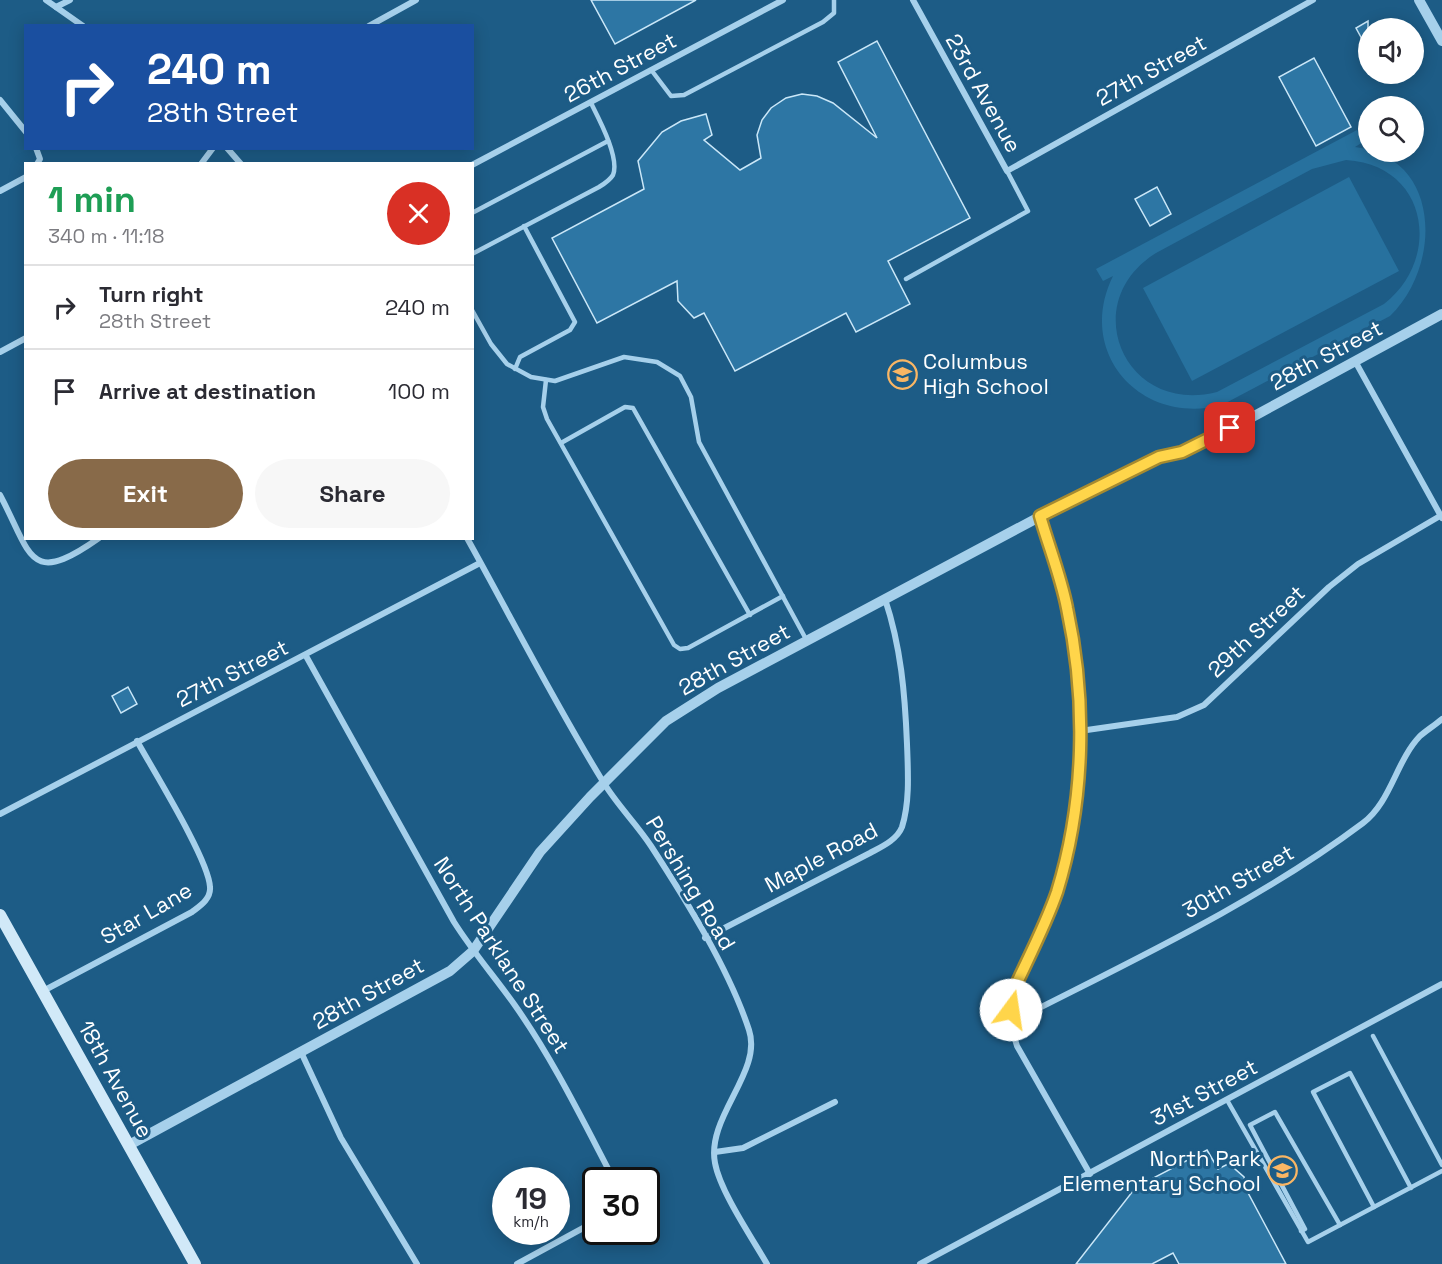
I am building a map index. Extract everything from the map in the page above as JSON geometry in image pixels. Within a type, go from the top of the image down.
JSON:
[{"type":"main road","name":"18th Avenue","points":[[0,915],[195,1264]]},
{"type":"street","points":[[46,0],[80,24]]},
{"type":"street","points":[[56,7],[70,0]]},
{"type":"street","points":[[373,24],[416,0]]},
{"type":"street","name":"26th Street","points":[[474,164],[783,0]]},
{"type":"street","name":"23rd Avenue","points":[[913,0],[1006,171]]},
{"type":"street","name":"27th Street","points":[[1006,171],[1313,0]]},
{"type":"street","points":[[1419,0],[1442,41]]},
{"type":"street","points":[[0,100],[24,130]]},
{"type":"street","points":[[229,150],[239,162]]},
{"type":"street","points":[[0,191],[24,178]]},
{"type":"street","name":"28th Street","points":[[129,1145],[450,970],[473,951],[540,852],[603,783],[666,721],[718,688],[1040,516],[1159,457],[1182,452],[1210,440],[1442,314]]},
{"type":"street","points":[[0,352],[24,339]]},
{"type":"street","points":[[1355,361],[1441,517]]},
{"type":"street","points":[[0,495],[26,548],[38,561],[50,565],[62,561],[96,540]]},
{"type":"street","points":[[1040,516],[1067,606],[1078,669],[1080,731],[1073,822],[1056,892],[1011,996],[1010,1023],[1017,1046],[1090,1174]]},
{"type":"street","name":"29th Street","points":[[1080,731],[1177,717],[1204,705],[1329,587],[1358,564],[1441,517]]},
{"type":"street","name":"Pershing Road","points":[[468,540],[603,783],[651,845],[705,938],[740,1006],[750,1033],[752,1053],[722,1119],[715,1163],[721,1182],[767,1264]]},
{"type":"street","name":"27th Street","points":[[0,814],[137,741],[306,656],[480,562]]},
{"type":"street","name":"Maple Road","points":[[705,938],[870,853],[895,838],[902,829],[909,781],[904,679],[893,625],[884,598]]},
{"type":"street","name":"North Parklane Street","points":[[306,656],[473,951],[514,1004],[544,1052],[607,1167]]},
{"type":"street","name":"30th Street","points":[[1010,1023],[1169,942],[1295,870],[1365,822],[1382,802],[1420,737],[1442,719]]},
{"type":"street","name":"Star Lane","points":[[43,991],[192,912],[207,900],[211,888],[203,862],[137,741]]},
{"type":"street","name":"31st Street","points":[[920,1264],[1442,984]]},
{"type":"street","points":[[301,1052],[341,1138],[417,1264]]},
{"type":"street","points":[[715,1152],[743,1148],[835,1102]]},
{"type":"street","points":[[517,1264],[582,1229]]},
{"type":"lane","points":[[652,71],[671,96],[684,95],[823,22],[834,13],[834,0]]},
{"type":"lane","points":[[474,253],[612,178],[615,168],[608,141],[591,103]]},
{"type":"lane","points":[[474,212],[608,141]]},
{"type":"lane","points":[[906,279],[1028,211],[1006,171]]},
{"type":"lane","points":[[515,369],[520,357],[570,330],[575,322],[524,226]]},
{"type":"lane","points":[[474,314],[490,344],[507,363],[531,377],[555,381],[578,374],[600,363],[624,357],[657,362],[680,376],[691,397],[699,442],[807,641]]},
{"type":"lane","points":[[546,380],[543,407],[674,645],[680,649],[688,648],[783,596]]},
{"type":"lane","points":[[561,443],[625,406],[633,408],[750,615]]},
{"type":"lane","points":[[1373,1036],[1442,1165]]},
{"type":"lane","points":[[1374,1208],[1313,1092],[1350,1073],[1411,1188]]},
{"type":"lane","points":[[1227,1100],[1308,1242],[1442,1171]]},
{"type":"lane","points":[[1301,1231],[1305,1229],[1250,1125],[1275,1112],[1340,1225]]},
{"type":"shaded area","points":[[1357,130],[1358,145],[1355,147],[1358,148],[1358,162],[1393,162],[1404,171],[1418,192],[1425,216],[1425,243],[1419,270],[1407,295],[1390,316],[1222,405],[1193,409],[1165,405],[1142,394],[1123,377],[1109,356],[1103,332],[1103,305],[1113,276],[1103,281],[1096,269]],"holes":[[[1346,160],[1374,166],[1395,178],[1410,196],[1418,217],[1419,240],[1414,263],[1402,285],[1384,304],[1217,392],[1185,395],[1157,387],[1136,372],[1122,350],[1116,325],[1119,299],[1132,274],[1156,253],[1312,169]]]},
{"type":"shaded area","points":[[1349,177],[1399,271],[1192,381],[1143,288]]},
{"type":"building","points":[[591,0],[696,0],[615,44]]},
{"type":"building","points":[[877,41],[970,218],[888,261],[910,304],[856,332],[846,313],[735,371],[704,313],[694,318],[678,301],[677,281],[597,323],[552,238],[644,189],[638,161],[662,132],[681,121],[706,114],[712,135],[704,140],[740,170],[761,158],[757,135],[762,120],[771,108],[786,98],[802,94],[817,96],[833,103],[877,138],[838,62]]},
{"type":"building","points":[[1314,58],[1351,127],[1316,146],[1279,77]]},
{"type":"building","points":[[1157,187],[1171,214],[1150,226],[1135,199]]},
{"type":"building","points":[[128,687],[137,704],[121,713],[112,696]]},
{"type":"building","name":"North Park Elementary School","points":[[1207,1150],[1218,1169],[1232,1162],[1235,1169],[1244,1177],[1246,1189],[1286,1264],[1179,1264],[1173,1253],[1152,1264],[1076,1264],[1136,1187]]},
{"type":"place","name":"Columbus High School","points":[[902,374]]},
{"type":"place","name":"North Park Elementary School","points":[[1282,1171]]},
{"type":"route","points":[[1011,1010],[1011,996],[1056,892],[1073,822],[1080,754],[1078,669],[1067,606],[1040,516],[1159,457],[1182,452],[1230,428]]}]
